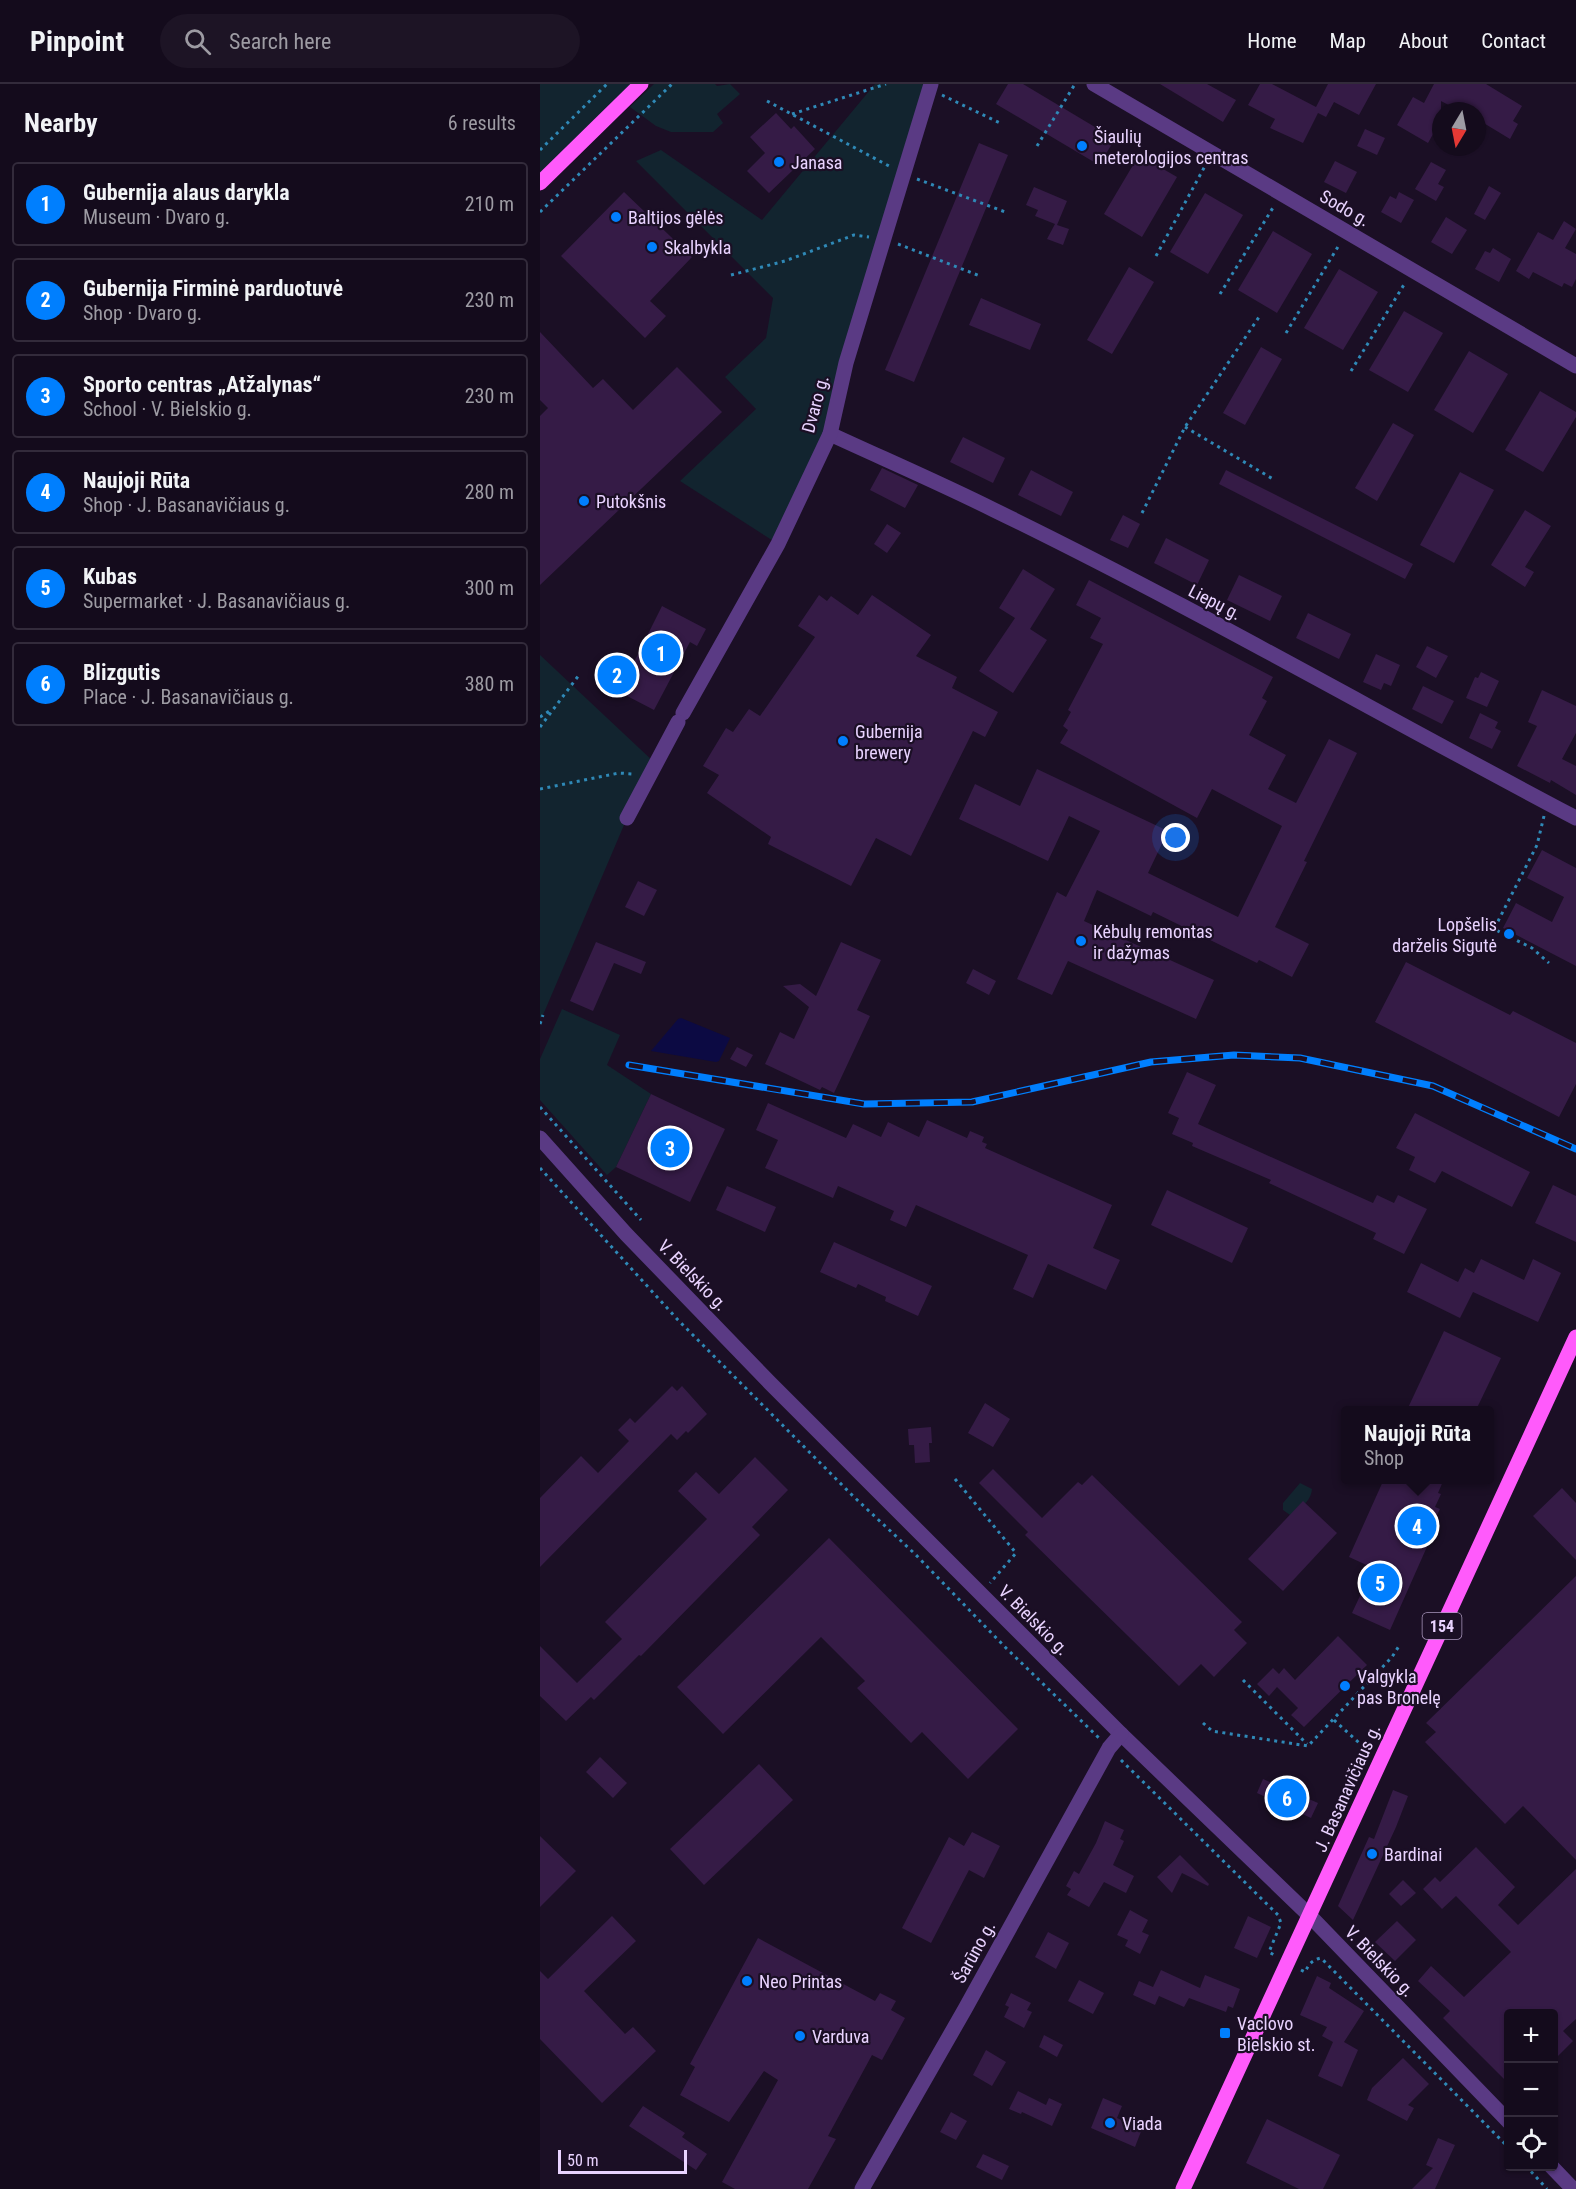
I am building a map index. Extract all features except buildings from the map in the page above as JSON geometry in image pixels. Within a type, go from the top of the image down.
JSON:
[{"type":"main road","points":[[540,183],[641,84]]},
{"type":"main road","name":"J. Basanavičiaus g.","points":[[1183,2189],[1576,1336]]},
{"type":"street","name":"Sodo g.","points":[[1094,84],[1576,366]]},
{"type":"street","name":"Dvaro g.","points":[[627,818],[680,718],[778,544],[830,434],[846,363],[930,87]]},
{"type":"street","name":"Liepų g.","points":[[830,434],[994,510],[1057,542],[1268,651],[1576,818]]},
{"type":"street","name":"V. Bielskio g.","points":[[540,1137],[626,1234],[770,1383],[1121,1734],[1310,1916],[1504,2117]]},
{"type":"street","name":"Šarūno g.","points":[[862,2189],[965,2009],[1109,1748],[1121,1734]]},
{"type":"street","points":[[1556,2171],[1573,2189]]},
{"type":"path","points":[[540,150],[607,84]]},
{"type":"path","points":[[540,212],[672,84]]},
{"type":"path","points":[[792,114],[886,84]]},
{"type":"path","points":[[1037,146],[1075,84]]},
{"type":"path","points":[[930,87],[1000,123]]},
{"type":"path","points":[[766,101],[904,174],[1008,213]]},
{"type":"path","points":[[1156,256],[1212,153]]},
{"type":"path","points":[[1220,294],[1281,194]]},
{"type":"path","points":[[1286,333],[1346,232]]},
{"type":"path","points":[[731,275],[785,261],[854,235],[884,239],[980,276]]},
{"type":"path","points":[[1351,371],[1413,271]]},
{"type":"path","points":[[1142,513],[1185,427],[1259,317]]},
{"type":"path","points":[[1185,427],[1273,479]]},
{"type":"path","points":[[540,727],[579,675]]},
{"type":"path","points":[[540,717],[552,710]]},
{"type":"path","points":[[540,789],[619,774],[650,774]]},
{"type":"path","points":[[1547,803],[1537,845],[1494,929],[1532,948],[1549,963]]},
{"type":"path","points":[[540,1024],[543,1015]]},
{"type":"path","points":[[540,1107],[641,1220]]},
{"type":"path","points":[[540,1168],[678,1320],[915,1554],[1006,1648],[1047,1685],[1278,1915],[1281,1923],[1269,1952]]},
{"type":"path","points":[[955,1479],[1016,1552],[981,1594]]},
{"type":"path","points":[[1308,1746],[1392,1657],[1399,1646]]},
{"type":"path","points":[[1243,1680],[1308,1746]]},
{"type":"path","points":[[1334,1720],[1380,1762]]},
{"type":"path","points":[[1203,1723],[1212,1731],[1308,1746]]},
{"type":"path","points":[[1305,1972],[1310,1963],[1321,1958],[1504,2143]]},
{"type":"path","points":[[1531,2171],[1547,2189]]},
{"type":"shaded area","points":[[540,84],[641,84],[540,183]]},
{"type":"shaded area","points":[[654,84],[715,84],[717,86],[730,84],[740,94],[717,114],[723,123],[713,132],[671,132],[656,126],[630,107]]},
{"type":"shaded area","points":[[875,84],[931,84],[830,434],[778,544],[680,481],[756,409],[725,377],[766,338],[773,298],[636,161],[661,150],[762,220]]},
{"type":"shaded area","points":[[540,655],[655,763],[627,818],[540,1018]]},
{"type":"shaded area","points":[[562,1009],[620,1035],[607,1065],[651,1094],[616,1167],[607,1175],[540,1100],[540,1059]]},
{"type":"shaded area","points":[[681,1018],[730,1038],[719,1061],[651,1051]]},
{"type":"shaded area","points":[[1300,1483],[1312,1489],[1310,1498],[1290,1515],[1283,1510],[1283,1503]]},
{"type":"railway","points":[[629,1065],[864,1104],[972,1102],[1151,1062],[1234,1055],[1300,1058],[1433,1086],[1576,1149]]},
{"type":"place","name":"Šiaulių meterologijos centras","points":[[1082,146]]},
{"type":"place","name":"Janasa","points":[[779,162]]},
{"type":"place","name":"Baltijos gėlės","points":[[616,217]]},
{"type":"place","name":"Skalbykla","points":[[652,247]]},
{"type":"place","name":"Putokšnis","points":[[584,501]]},
{"type":"place","name":"Gubernija alaus darykla","points":[[661,653]]},
{"type":"place","name":"Gubernija Firminė parduotuvė","points":[[617,675]]},
{"type":"place","name":"Gubernija brewery","points":[[843,741]]},
{"type":"place","name":"Lopšelis darželis Sigutė","points":[[1509,934]]},
{"type":"place","name":"Kėbulų remontas ir dažymas","points":[[1081,941]]},
{"type":"place","name":"Sporto centras „Atžalynas“","points":[[670,1148]]},
{"type":"place","name":"Naujoji Rūta","points":[[1417,1526]]},
{"type":"place","name":"Kubas","points":[[1380,1583]]},
{"type":"place","name":"Valgykla pas Bronelę","points":[[1345,1686]]},
{"type":"place","name":"Blizgutis","points":[[1287,1798]]},
{"type":"place","name":"Bardinai","points":[[1372,1854]]},
{"type":"place","name":"Neo Printas","points":[[747,1981]]},
{"type":"place","name":"Vaclovo Bielskio st.","points":[[1225,2033]]},
{"type":"place","name":"Varduva","points":[[800,2036]]},
{"type":"place","name":"Viada","points":[[1110,2123]]}]
